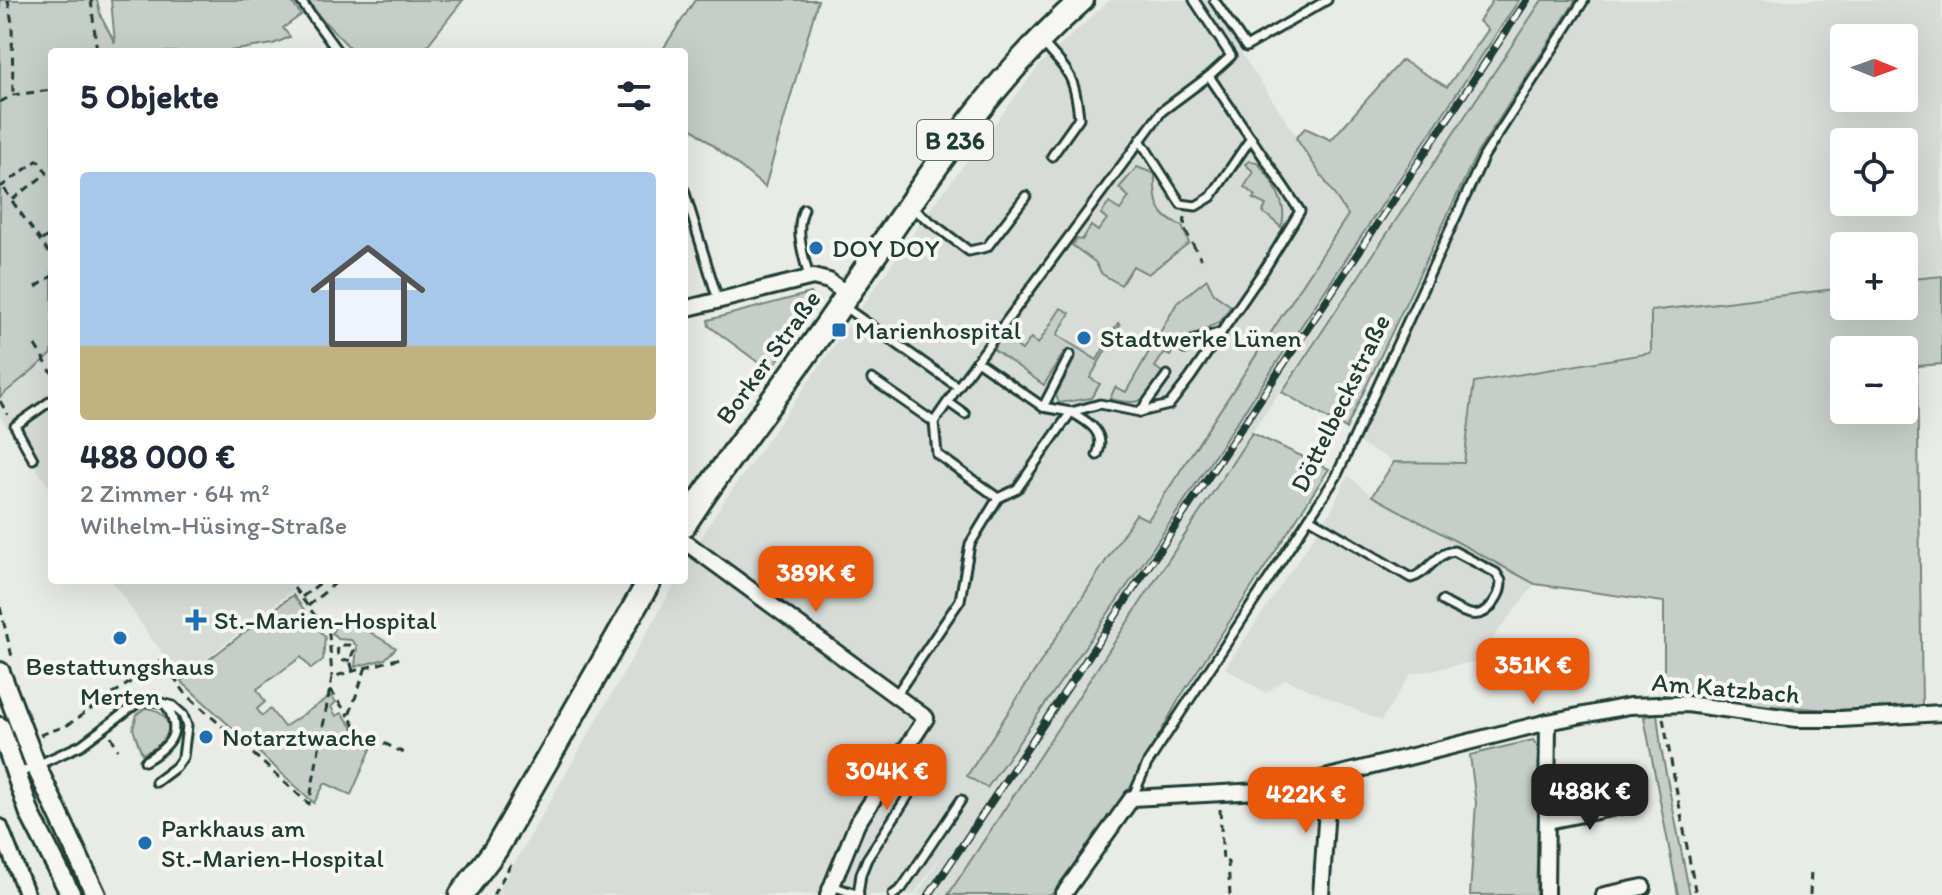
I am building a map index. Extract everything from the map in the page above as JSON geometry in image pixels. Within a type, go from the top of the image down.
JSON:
[{"type":"main road","name":"Borker Straße","points":[[688,519],[961,132],[1041,40],[1082,0]]},
{"type":"main road","points":[[461,895],[496,849],[648,584]]},
{"type":"street","points":[[688,308],[820,277],[845,300]]},
{"type":"street","points":[[688,544],[926,718],[857,824],[830,890]]},
{"type":"street","points":[[0,672],[36,766],[96,895]]},
{"type":"street","name":"Am Katzbach","points":[[1132,798],[1277,790],[1548,722],[1629,706],[1687,704],[1797,719],[1942,713]]},
{"type":"street","points":[[1546,895],[1548,722]]},
{"type":"street","points":[[0,727],[35,826],[71,895]]},
{"type":"street","points":[[1321,895],[1329,779]]},
{"type":"street","name":"Döttelbeckstraße","points":[[1063,895],[1132,798]]},
{"type":"street","points":[[1548,821],[1626,805]]},
{"type":"street","points":[[0,827],[27,895]]},
{"type":"street","points":[[1604,895],[1643,887]]},
{"type":"lane","points":[[300,0],[335,48]]},
{"type":"lane","points":[[998,498],[937,454],[934,422],[1162,111],[1231,56],[1194,0]]},
{"type":"lane","points":[[1214,0],[1246,47],[1327,0]]},
{"type":"lane","name":"Döttelbeckstraße","points":[[1132,798],[1147,764],[1336,477],[1484,156],[1584,0]]},
{"type":"lane","points":[[1041,40],[1071,75],[1079,118],[1052,156]]},
{"type":"lane","points":[[895,697],[960,600],[970,544],[998,498],[1017,489],[1071,412],[1100,404],[1140,412],[1169,405],[1300,211],[1209,76]]},
{"type":"lane","points":[[1140,140],[1181,204],[1196,206],[1211,197],[1251,138]]},
{"type":"lane","points":[[909,206],[969,251],[987,247],[1026,196]]},
{"type":"lane","points":[[688,203],[718,300]]},
{"type":"lane","points":[[804,209],[800,216],[800,241],[809,278]]},
{"type":"lane","points":[[845,300],[958,387]]},
{"type":"lane","points":[[1185,349],[1191,342],[1221,332]]},
{"type":"lane","points":[[1043,407],[1070,355]]},
{"type":"lane","points":[[977,361],[1043,407],[1071,412],[1090,423],[1099,433],[1101,444],[1097,455]]},
{"type":"lane","points":[[1140,412],[1167,375]]},
{"type":"lane","points":[[872,379],[934,422]]},
{"type":"lane","points":[[948,402],[965,414]]},
{"type":"lane","points":[[33,459],[15,426],[48,403]]},
{"type":"lane","points":[[1309,518],[1411,578],[1422,575],[1439,556],[1454,551],[1496,573],[1501,581],[1497,598],[1485,614],[1475,616],[1442,601]]},
{"type":"lane","points":[[16,775],[81,745],[140,701],[173,706],[183,715],[187,726],[187,745],[183,757],[176,767],[156,782]]},
{"type":"lane","points":[[145,761],[172,740],[174,730],[165,703]]},
{"type":"lane","points":[[830,890],[859,895],[861,874],[867,859],[926,768]]},
{"type":"lane","points":[[893,895],[902,888],[961,800]]},
{"type":"path","points":[[8,0],[12,23],[13,95]]},
{"type":"path","points":[[91,0],[97,48]]},
{"type":"path","points":[[0,102],[13,95],[48,91]]},
{"type":"path","points":[[12,200],[47,173],[38,160],[1,187],[48,251]]},
{"type":"path","points":[[1187,205],[1184,228],[1201,259]]},
{"type":"path","points":[[41,241],[48,236]]},
{"type":"path","points":[[36,287],[48,279]]},
{"type":"path","points":[[35,345],[48,366]]},
{"type":"path","points":[[0,401],[15,426]]},
{"type":"path","points":[[302,598],[319,584]]},
{"type":"path","points":[[308,606],[334,584]]},
{"type":"path","points":[[173,676],[186,694],[309,804],[332,677],[329,634],[294,588]]},
{"type":"path","points":[[338,656],[339,645],[351,645],[354,650],[350,660],[353,671]]},
{"type":"path","points":[[330,661],[338,656]]},
{"type":"path","points":[[338,656],[344,661],[350,660]]},
{"type":"path","points":[[332,677],[404,657]]},
{"type":"path","points":[[25,737],[45,735],[66,726],[161,661]]},
{"type":"path","points":[[349,716],[366,667]]},
{"type":"path","points":[[330,689],[357,730],[404,753]]},
{"type":"path","points":[[1660,704],[1696,895]]},
{"type":"path","points":[[1219,793],[1223,862],[1228,862],[1230,895]]},
{"type":"path","points":[[1810,895],[1811,868]]},
{"type":"shaded area","points":[[0,0],[97,0],[101,17],[115,43],[111,0],[290,0],[301,15],[283,28],[290,37],[273,44],[248,48],[48,48],[48,357],[0,397]]},
{"type":"shaded area","points":[[308,0],[463,0],[425,48],[350,48]]},
{"type":"shaded area","points":[[695,0],[818,0],[765,187],[688,125],[688,48],[664,48]]},
{"type":"shaded area","points":[[1110,0],[1224,0],[1212,9],[1348,214],[1147,521],[1136,515],[968,775],[987,788],[1145,560],[1519,0],[1542,0],[948,895],[917,895],[950,842],[914,895],[496,895],[675,584],[688,584],[688,561],[717,511],[934,204],[1041,63]]},
{"type":"shaded area","points":[[1493,0],[1519,0],[1145,560],[987,788],[967,776],[1136,514],[1148,520],[1348,215],[1296,138],[1305,128],[1331,140],[1402,60],[1447,87],[1488,30],[1479,21]]},
{"type":"shaded area","points":[[1542,0],[1576,0],[1476,155],[1346,429],[1282,392]]},
{"type":"shaded area","points":[[1592,0],[1942,0],[1942,276],[1918,279],[1918,232],[1830,232],[1830,290],[1651,311],[1652,353],[1475,382],[1464,464],[1394,462],[1359,443],[1479,180],[1537,81]]},
{"type":"shaded area","points":[[1257,162],[1278,193],[1283,210],[1281,227],[1263,212],[1266,205],[1253,199],[1255,195],[1244,187],[1254,172],[1245,164]]},
{"type":"shaded area","points":[[1137,167],[1155,174],[1158,206],[1167,218],[1182,226],[1189,243],[1148,274],[1133,266],[1121,285],[1102,274],[1095,262],[1072,245],[1077,239],[1082,240],[1091,226],[1098,231],[1107,219],[1101,214],[1109,203],[1120,210],[1129,197],[1119,188]]},
{"type":"shaded area","points":[[1942,276],[1942,364],[1918,366],[1918,336],[1830,336],[1830,424],[1918,424],[1922,706],[1833,710],[1664,699],[1664,602],[1535,584],[1372,496],[1394,462],[1464,463],[1474,382],[1651,353],[1651,311],[1830,290],[1830,320],[1918,320],[1918,279]]},
{"type":"shaded area","points":[[1207,279],[1214,294],[1231,306],[1220,322],[1181,340],[1170,356],[1164,353],[1155,367],[1162,372],[1142,399],[1131,402],[1110,399],[1115,387],[1126,392],[1177,303]]},
{"type":"shaded area","points":[[811,293],[818,302],[770,371],[709,326],[708,320]]},
{"type":"shaded area","points":[[1061,308],[1070,313],[1057,335],[1097,360],[1118,323],[1120,325],[1090,378],[1100,384],[1091,398],[1059,403],[1056,395],[1075,358],[1064,352],[1044,385],[993,349],[1001,335],[1022,350],[1031,338],[1038,344]]},
{"type":"shaded area","points":[[48,357],[48,485],[0,417],[0,396]]},
{"type":"shaded area","points":[[1252,433],[1329,469],[1179,699],[1129,790],[1051,895],[948,895]]},
{"type":"shaded area","points":[[1348,475],[1372,496],[1535,584],[1474,662],[1411,674],[1381,721],[1285,679],[1266,693],[1225,668],[1331,511]]},
{"type":"shaded area","name":"St.-Marien-Hospital","points":[[115,584],[300,584],[182,678]]},
{"type":"shaded area","points":[[293,595],[325,637],[323,660],[311,669],[301,657],[257,689],[265,702],[257,709],[262,716],[270,709],[284,727],[331,696],[336,702],[331,707],[336,716],[342,713],[356,732],[374,742],[351,795],[325,783],[314,803],[181,681]]},
{"type":"shaded area","points":[[337,621],[343,629],[353,622],[396,648],[385,659],[355,667],[357,646],[351,640],[338,639],[332,633]]},
{"type":"shaded area","points":[[145,708],[163,716],[167,721],[168,733],[158,746],[142,754],[133,729],[137,714]]},
{"type":"shaded area","points":[[1657,713],[1690,895],[1678,895],[1644,717]]},
{"type":"shaded area","points":[[1533,740],[1540,750],[1536,895],[1470,895],[1476,803],[1470,755]]},
{"type":"railway","points":[[929,895],[1527,0]]},
{"type":"place","name":"DOY DOY","points":[[816,248]]},
{"type":"place","name":"Marienhospital","points":[[839,330]]},
{"type":"place","name":"Stadtwerke Lünen","points":[[1084,338]]},
{"type":"place","name":"St.-Marien-Hospital","points":[[196,620]]},
{"type":"place","name":"Bestattungshaus Merten","points":[[120,638]]},
{"type":"place","name":"Notarztwache","points":[[206,737]]},
{"type":"place","name":"Parkhaus am St.-Marien-Hospital","points":[[145,843]]}]
